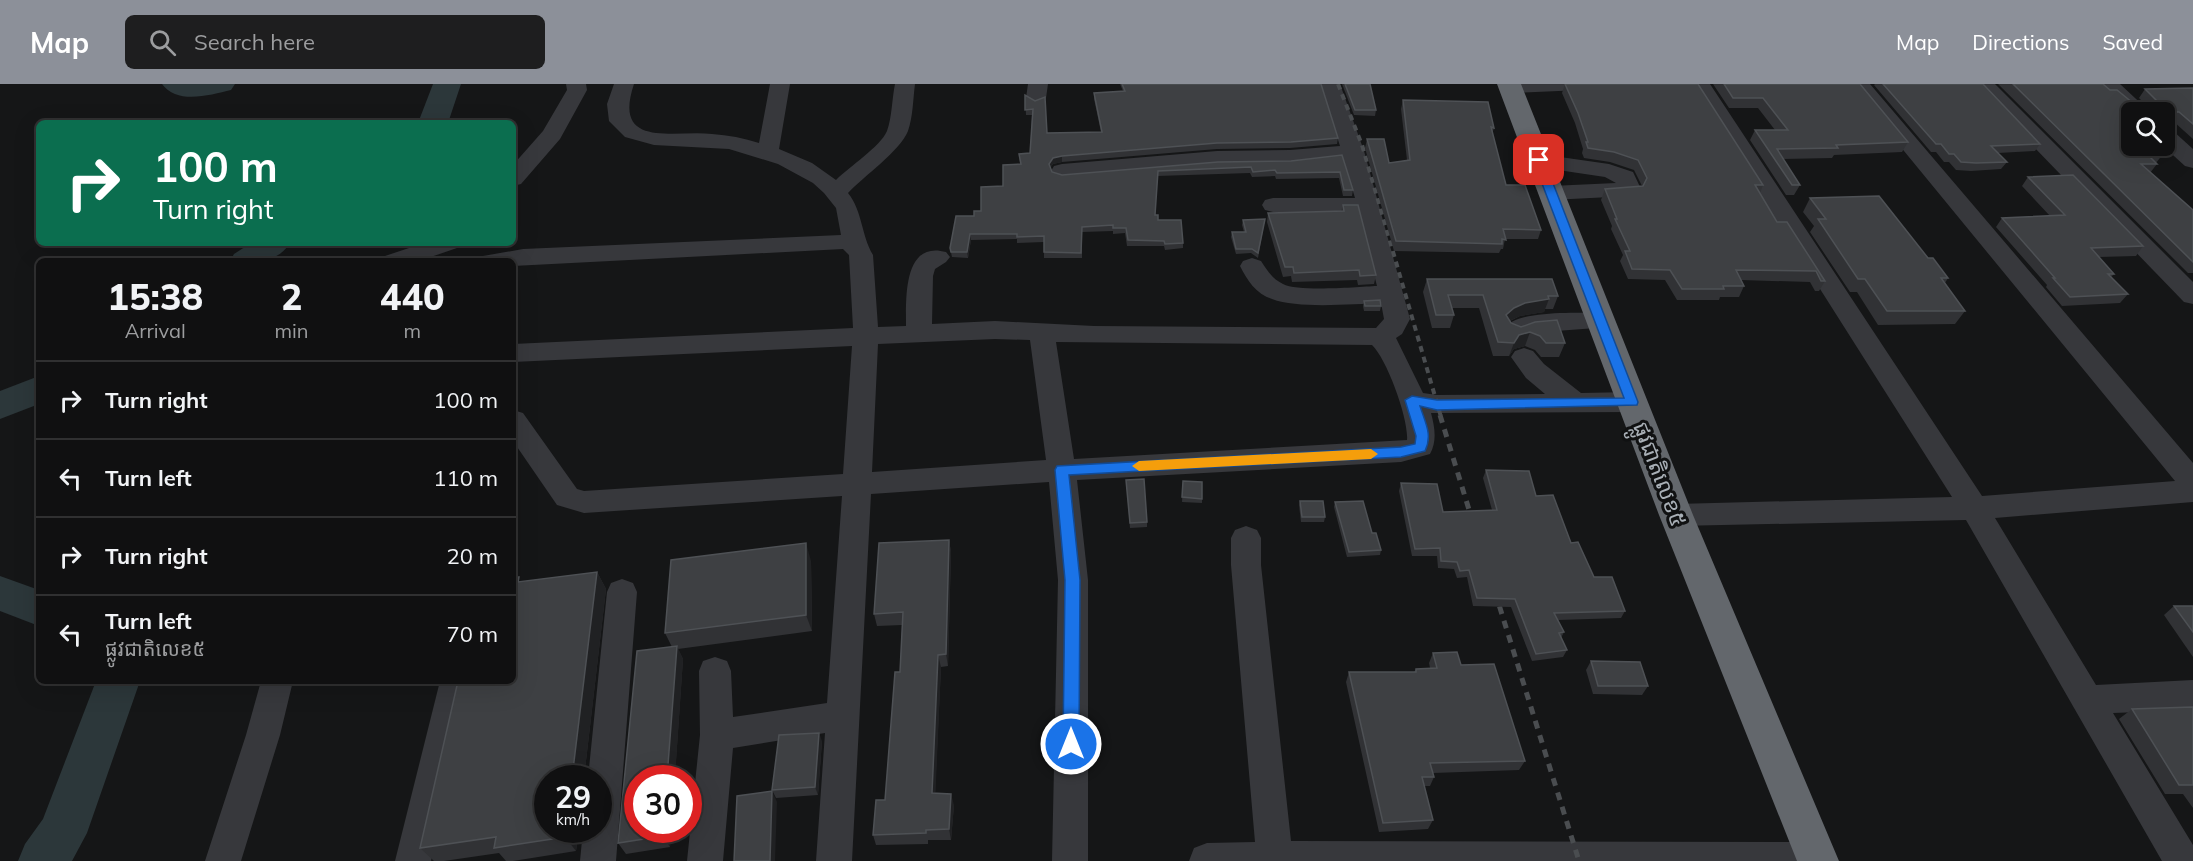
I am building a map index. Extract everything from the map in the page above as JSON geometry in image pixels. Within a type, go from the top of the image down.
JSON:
[{"type":"highway","name":"ផ្លូវជាតិលេខ៥","points":[[1510,85],[1676,515],[1817,860]]},
{"type":"street","points":[[516,176],[552,134],[578,90],[576,84]]},
{"type":"street","points":[[624,84],[617,104],[620,121],[638,135],[668,139],[713,140],[768,151],[800,164],[846,205],[855,245],[861,255],[866,335],[834,861]]},
{"type":"street","points":[[768,151],[780,84]]},
{"type":"street","points":[[835,194],[859,169],[880,154],[897,132],[905,84]]},
{"type":"street","points":[[1330,84],[1353,151],[1397,319],[1393,328],[1380,337]]},
{"type":"street","points":[[1510,85],[1582,84]]},
{"type":"street","points":[[1700,84],[1974,508],[2182,861]]},
{"type":"street","points":[[1859,84],[2193,483]]},
{"type":"street","points":[[1983,84],[2193,296]]},
{"type":"street","points":[[2108,84],[2129,102]]},
{"type":"street","points":[[2175,145],[2193,161]]},
{"type":"street","points":[[1062,171],[1217,158],[1290,157],[1353,151]]},
{"type":"street","points":[[1539,160],[1609,171],[1625,177],[1630,189],[1551,192]]},
{"type":"street","points":[[1273,205],[1368,206]]},
{"type":"street","points":[[515,258],[843,242],[855,245]]},
{"type":"street","points":[[410,258],[441,246]]},
{"type":"street","points":[[919,333],[918,302],[923,268],[929,261],[938,257]]},
{"type":"street","points":[[1252,266],[1258,278],[1278,293],[1325,297],[1391,294]]},
{"type":"street","points":[[1517,329],[1524,325],[1600,321]]},
{"type":"street","points":[[516,353],[919,333],[1042,331],[1082,335],[1367,335],[1380,337],[1387,344],[1412,400],[1423,436],[1420,447],[1401,452],[1062,470],[584,502],[567,497],[516,424]]},
{"type":"street","points":[[1042,331],[1062,470],[1072,580],[1070,861]]},
{"type":"street","points":[[1524,357],[1535,371],[1575,403]]},
{"type":"street","points":[[1412,400],[1437,405],[1632,402]]},
{"type":"street","points":[[1676,515],[1974,508],[2193,491]]},
{"type":"street","points":[[1246,538],[1246,565],[1275,860]]},
{"type":"street","points":[[598,861],[622,592]]},
{"type":"street","points":[[705,861],[717,735],[715,671]]},
{"type":"street","points":[[223,861],[263,735],[276,684]]},
{"type":"street","points":[[413,861],[455,684]]},
{"type":"street","points":[[2088,700],[2193,695]]},
{"type":"street","points":[[717,735],[843,716]]},
{"type":"street","points":[[1208,861],[1817,860]]},
{"type":"building","points":[[1122,84],[1321,84],[1338,138],[1291,142],[1217,143],[1062,156],[1053,158],[1049,164],[1052,172],[1062,175],[1218,162],[1291,161],[1342,155],[1353,190],[1344,190],[1340,172],[1277,173],[1275,170],[1253,172],[1251,167],[1158,171],[1155,215],[1158,215],[1158,220],[1181,220],[1183,243],[1165,244],[1164,241],[1128,240],[1126,228],[1113,228],[1113,225],[1082,227],[1081,253],[1044,252],[1044,236],[1017,237],[1017,234],[970,234],[967,252],[951,252],[956,216],[974,216],[974,211],[981,211],[981,187],[1003,186],[1003,165],[1021,164],[1019,154],[1030,153],[1033,109],[1025,110],[1025,95],[1035,101],[1045,97],[1047,133],[1102,132],[1094,93],[1125,91]]},
{"type":"building","points":[[1345,84],[1370,84],[1376,110],[1355,110]]},
{"type":"building","points":[[1565,84],[1698,84],[1763,185],[1755,185],[1777,222],[1787,222],[1825,281],[1821,281],[1816,271],[1736,270],[1744,286],[1723,286],[1724,289],[1682,289],[1670,270],[1632,269],[1625,251],[1630,251],[1615,219],[1617,219],[1605,189],[1643,186],[1647,178],[1638,160],[1614,152],[1588,148],[1578,113]]},
{"type":"building","points":[[1724,84],[1860,84],[1908,142],[1836,145],[1838,148],[1777,149],[1800,185],[1792,185],[1755,130],[1788,130],[1763,98],[1733,98]]},
{"type":"building","points":[[1883,84],[1983,84],[2040,144],[1991,146],[2007,162],[1961,162],[1954,154],[1949,154],[1941,144],[1936,144]]},
{"type":"building","points":[[2013,84],[2103,84],[2110,90],[2117,90],[2132,102],[2121,102],[2121,156],[2149,156],[2157,164],[2141,164],[2193,210],[2193,262]]},
{"type":"building","points":[[2193,88],[2193,124],[2179,112],[2175,112],[2175,102],[2158,102],[2145,89]]},
{"type":"building","points":[[1403,100],[1488,102],[1494,128],[1491,127],[1506,185],[1525,185],[1541,230],[1503,229],[1506,240],[1502,239],[1502,244],[1396,241],[1367,139],[1384,139],[1389,163],[1410,160]]},
{"type":"building","points":[[2073,175],[2143,246],[2091,248],[2114,274],[2108,274],[2128,294],[2070,297],[2002,218],[2065,215],[2028,177]]},
{"type":"building","points":[[1879,196],[1928,258],[1933,258],[1948,278],[1941,278],[1965,311],[1887,311],[1865,279],[1858,279],[1818,219],[1826,219],[1810,198]]},
{"type":"building","points":[[1343,205],[1358,205],[1376,275],[1360,276],[1359,270],[1294,273],[1293,267],[1285,267],[1268,213],[1344,211]]},
{"type":"building","points":[[1265,219],[1258,253],[1252,249],[1236,249],[1232,232],[1246,232],[1243,220]]},
{"type":"building","points":[[1427,279],[1552,279],[1558,296],[1548,296],[1549,299],[1525,303],[1506,315],[1511,323],[1521,327],[1535,322],[1557,320],[1565,343],[1546,343],[1540,336],[1530,332],[1519,335],[1514,343],[1498,342],[1483,295],[1448,295],[1454,315],[1436,315]]},
{"type":"building","points":[[1380,300],[1381,306],[1365,306],[1364,301]]},
{"type":"building","points":[[1486,470],[1529,471],[1536,496],[1553,495],[1571,543],[1578,542],[1594,577],[1612,577],[1625,611],[1554,613],[1564,632],[1559,633],[1567,650],[1536,654],[1515,599],[1477,598],[1469,570],[1460,571],[1457,562],[1441,561],[1440,548],[1415,549],[1401,483],[1437,484],[1443,512],[1497,510]]},
{"type":"building","points":[[1144,479],[1147,522],[1130,523],[1126,480]]},
{"type":"building","points":[[1183,481],[1202,482],[1202,499],[1182,497]]},
{"type":"building","points":[[1300,501],[1323,501],[1325,517],[1302,517]]},
{"type":"building","points":[[1363,501],[1372,533],[1376,533],[1381,550],[1349,552],[1335,502]]},
{"type":"building","points":[[949,540],[946,654],[938,655],[932,793],[951,794],[949,829],[926,830],[926,833],[873,835],[876,800],[885,800],[895,672],[900,672],[903,612],[874,614],[879,543]]},
{"type":"building","points":[[806,543],[806,615],[665,633],[671,560]]},
{"type":"building","points":[[597,572],[574,765],[534,765],[534,842],[494,848],[496,837],[420,848],[457,684],[516,684],[516,577],[519,577],[518,582]]},
{"type":"building","points":[[2174,606],[2193,606],[2193,632]]},
{"type":"building","points":[[677,646],[668,765],[626,765],[637,651]]},
{"type":"building","points":[[1457,652],[1461,665],[1494,664],[1525,761],[1430,763],[1434,777],[1422,777],[1433,820],[1383,823],[1349,672],[1416,672],[1416,669],[1437,668],[1433,653]]},
{"type":"building","points":[[1591,661],[1640,662],[1648,686],[1598,686]]},
{"type":"building","points":[[2193,707],[2193,785],[2179,785],[2132,709]]},
{"type":"building","points":[[819,733],[815,787],[772,790],[779,735]]},
{"type":"building","points":[[624,782],[624,842],[618,843]]},
{"type":"building","points":[[772,791],[770,861],[734,861],[737,796]]},
{"type":"waterway","points":[[176,84],[188,89],[221,84]]},
{"type":"waterway","points":[[434,120],[447,84]]},
{"type":"waterway","points":[[251,258],[269,246]]},
{"type":"waterway","points":[[0,406],[36,390]]},
{"type":"waterway","points":[[0,593],[36,607]]},
{"type":"waterway","points":[[43,861],[62,833],[117,684]]},
{"type":"railway","points":[[1338,84],[1362,145],[1441,417]]},
{"type":"railway","points":[[1440,415],[1474,526]]},
{"type":"railway","points":[[1495,592],[1579,861]]},
{"type":"slow traffic","points":[[1139,466],[1371,454]]},
{"type":"route","points":[[1071,744],[1072,580],[1062,470],[1401,452],[1420,447],[1423,436],[1412,400],[1437,405],[1632,402],[1539,160]]}]
